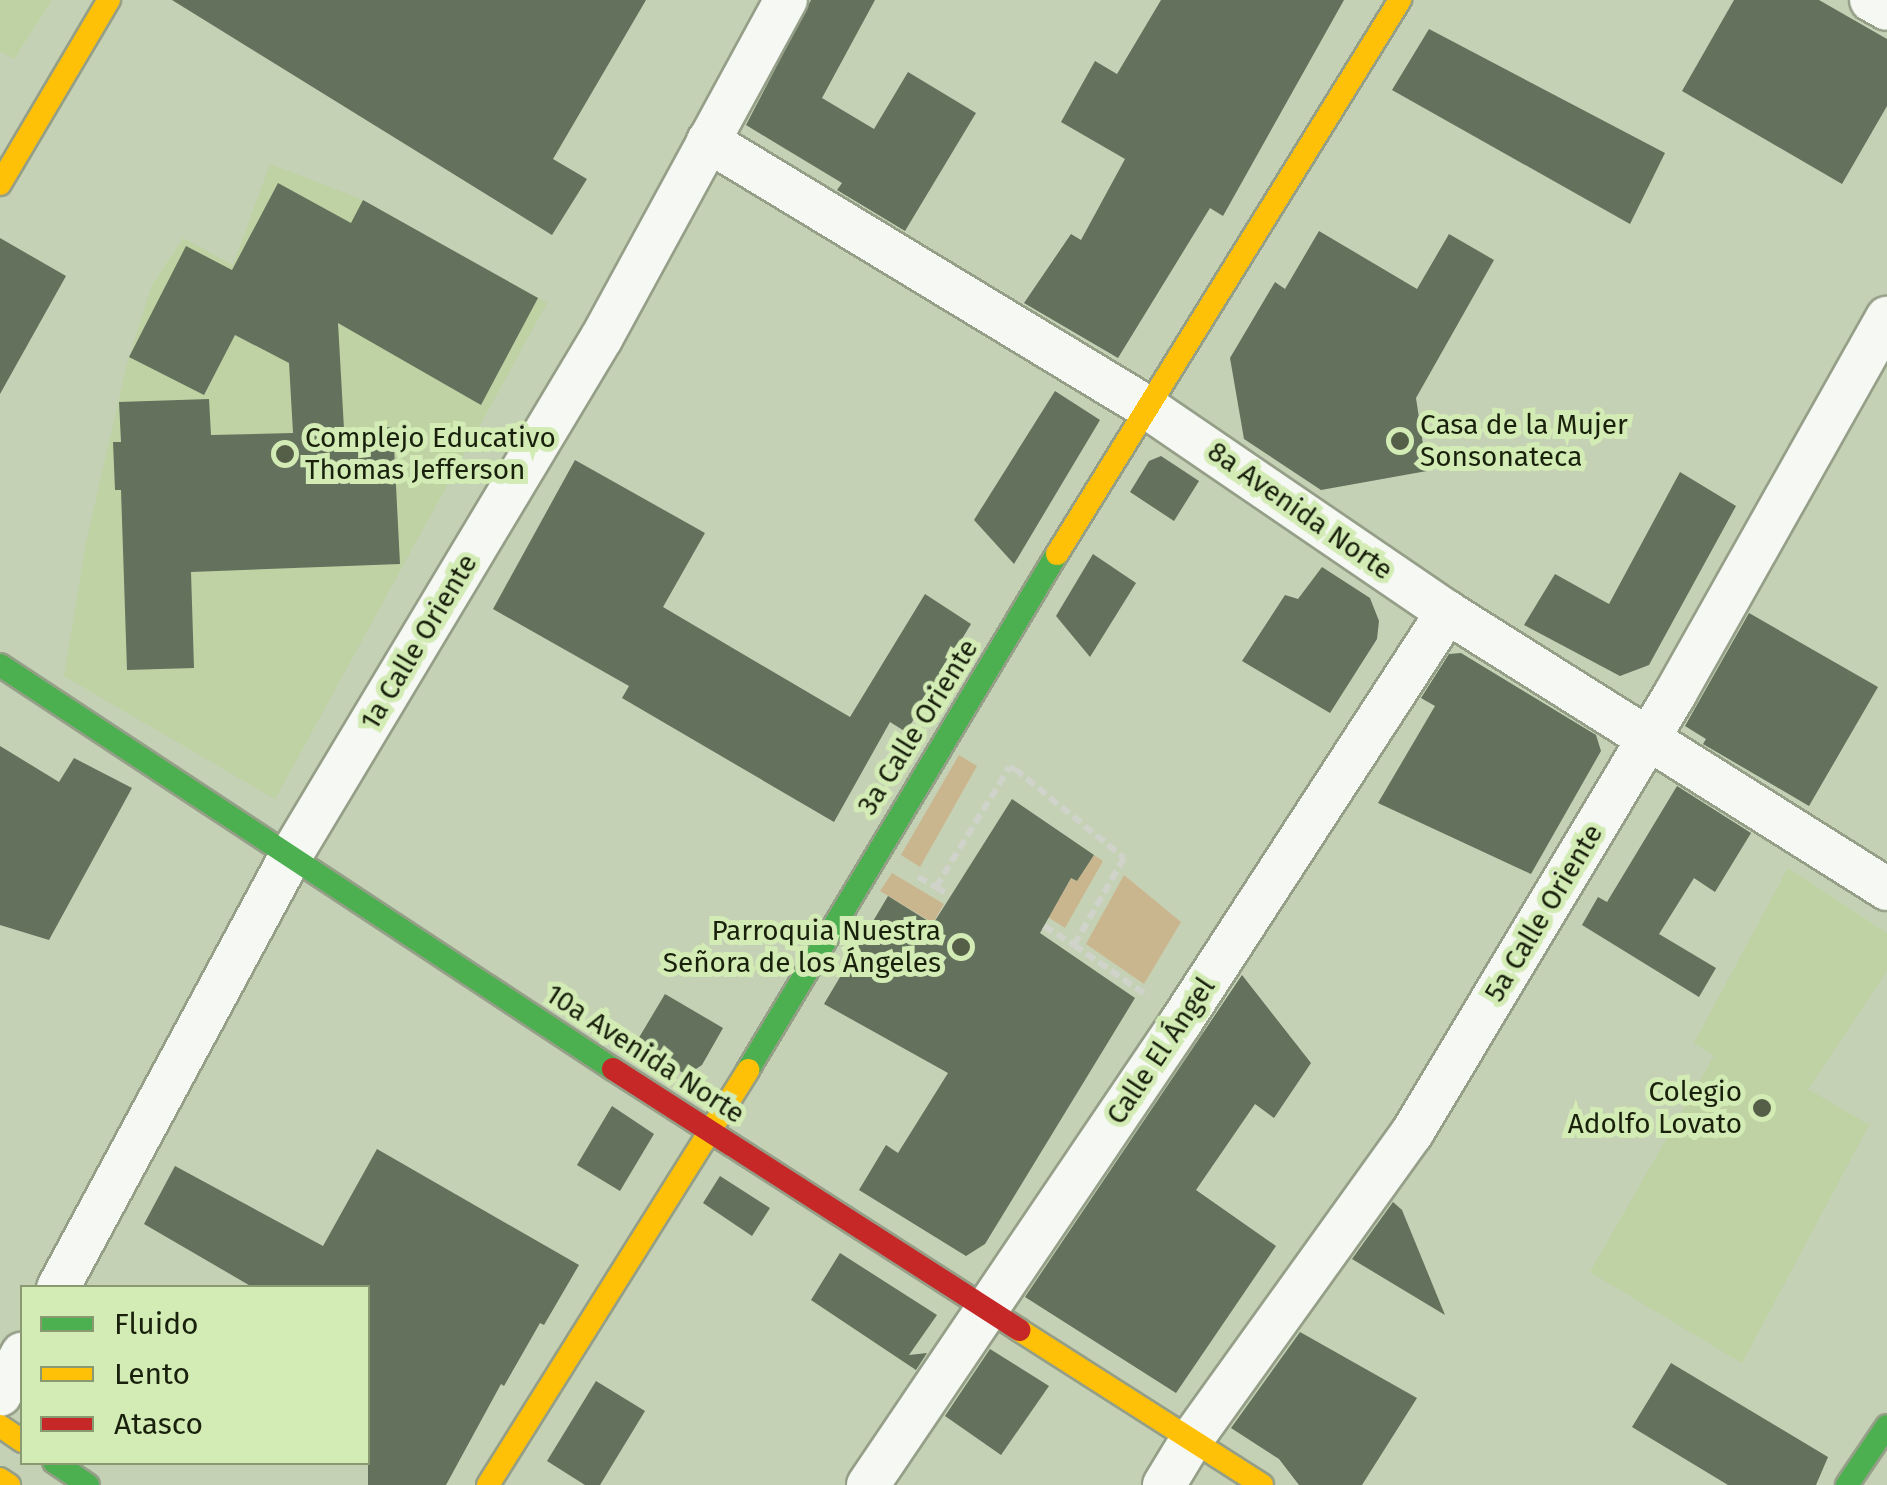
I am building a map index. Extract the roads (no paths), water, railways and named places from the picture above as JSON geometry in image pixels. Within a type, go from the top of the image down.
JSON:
[{"type":"main road","points":[[0,184],[109,0]]},
{"type":"main road","name":"3a Calle Oriente","points":[[488,1485],[710,1134],[1145,406],[1400,0]]},
{"type":"main road","name":"10a Avenida Norte","points":[[0,665],[220,806],[290,857],[710,1134],[1262,1485]]},
{"type":"main road","points":[[1847,1485],[1887,1426]]},
{"type":"main road","points":[[58,1465],[88,1485]]},
{"type":"main road","points":[[0,1479],[9,1485]]},
{"type":"street","name":"1a Calle Oriente","points":[[60,1285],[290,857],[602,337],[786,0]]},
{"type":"street","points":[[1871,0],[1887,9]]},
{"type":"street","name":"8a Avenida Norte","points":[[708,140],[1145,406],[1446,612],[1650,736],[1887,889]]},
{"type":"street","name":"5a Calle Oriente","points":[[1164,1485],[1192,1440],[1403,1148],[1650,736],[1887,318]]},
{"type":"street","name":"Calle El Ángel","points":[[868,1485],[1181,1022],[1446,612]]},
{"type":"street","points":[[0,1396],[20,1358]]},
{"type":"place","name":"Casa de la Mujer Sonsonateca","points":[[1400,441]]},
{"type":"place","name":"Complejo Educativo Thomas Jefferson","points":[[285,454]]},
{"type":"place","name":"Parroquia Nuestra Señora de los Ángeles","points":[[961,947]]},
{"type":"place","name":"Colegio Adolfo Lovato","points":[[1762,1108]]}]
